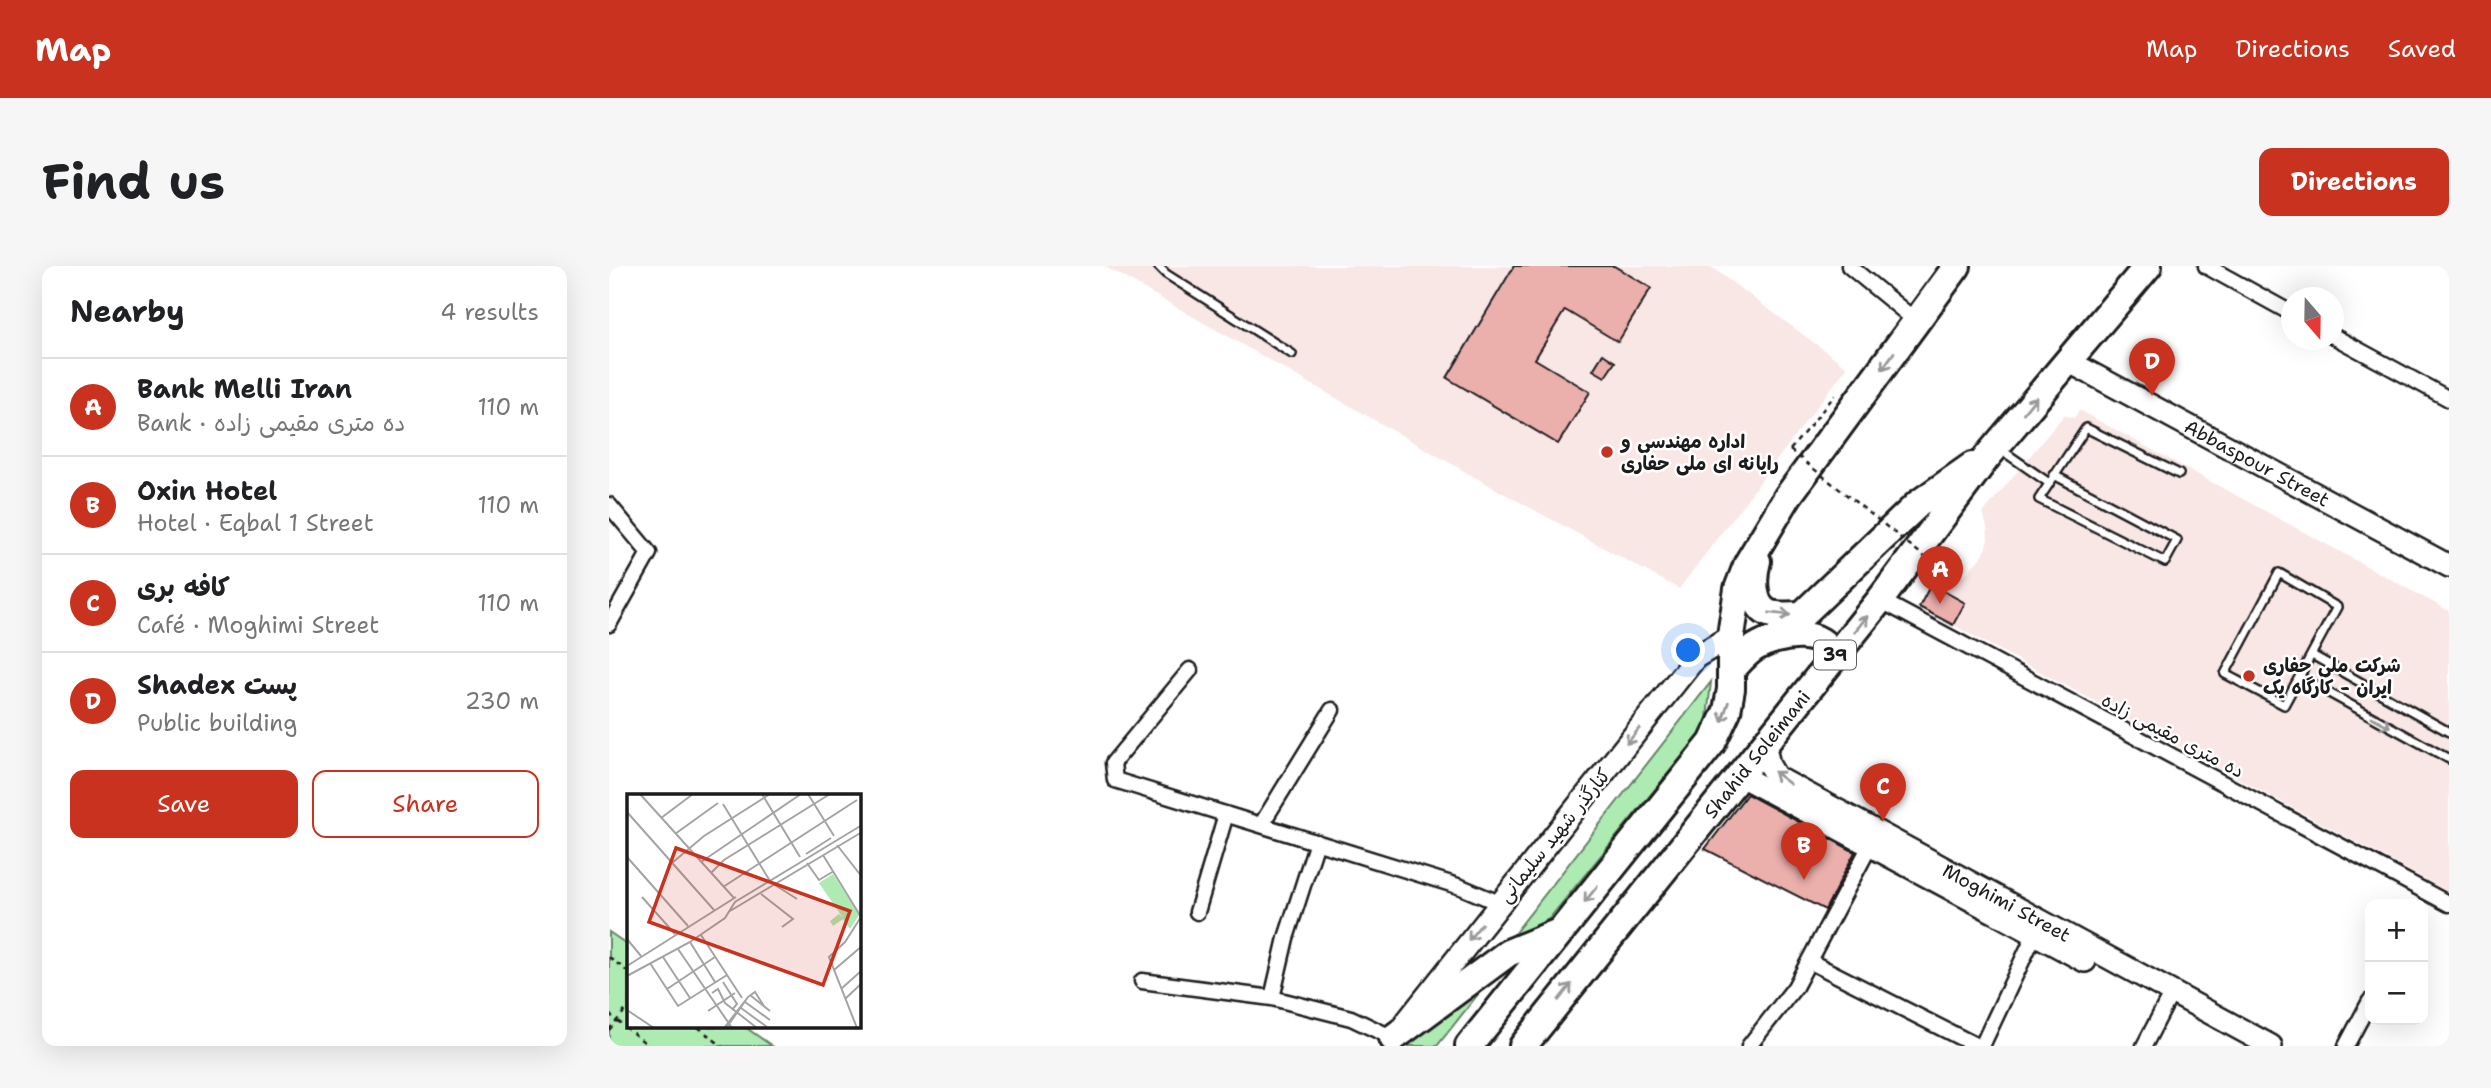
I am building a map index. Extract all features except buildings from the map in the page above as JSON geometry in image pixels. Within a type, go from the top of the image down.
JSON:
[{"type":"highway","name":"Shahid Soleimani","points":[[1469,1046],[1713,743],[1727,710],[1731,689],[1731,636],[1738,589],[1748,563],[1788,496],[1958,266]]},
{"type":"highway","name":"Shahid Soleimani","points":[[1523,1046],[1880,600],[1992,452],[2148,266]]},
{"type":"highway","points":[[1764,539],[1755,567],[1754,591],[1759,604],[1766,612],[1784,616],[1802,615],[1918,505],[1992,452]]},
{"type":"highway","points":[[1731,670],[1755,648],[1793,635],[1819,640],[1830,651],[1832,659]]},
{"type":"highway","points":[[1390,1042],[1508,953],[1561,932]]},
{"type":"main road","name":"Abbaspour Street","points":[[2067,360],[2449,566]]},
{"type":"main road","name":"کنارگذر شهید سلیمانی","points":[[1390,1042],[1696,657],[1731,636]]},
{"type":"main road","name":"Moghimi Street","points":[[1764,743],[1769,765],[1776,777],[1874,839]]},
{"type":"main road","name":"Moghimi Street","points":[[1739,775],[1874,839],[2169,998],[2271,1046]]},
{"type":"main road","name":"Moghimi Street","points":[[2169,998],[2242,1046]]},
{"type":"street","points":[[1849,266],[1916,321]]},
{"type":"street","points":[[2206,266],[2281,307]]},
{"type":"street","points":[[2344,342],[2449,399]]},
{"type":"street","points":[[609,505],[649,553],[609,624]]},
{"type":"street","name":"ده متری مقیمی زاده","points":[[1880,600],[2426,899]]},
{"type":"street","points":[[1190,670],[1113,763],[1115,779],[1461,887],[1499,904]]},
{"type":"street","points":[[1261,825],[1332,710]]},
{"type":"street","points":[[1197,912],[1226,814]]},
{"type":"street","points":[[1749,1046],[1795,987],[1874,839]]},
{"type":"street","points":[[1272,998],[1286,938],[1317,842]]},
{"type":"street","name":"ده متری مقیمی زاده","points":[[2428,899],[2449,904]]},
{"type":"street","points":[[1809,961],[1980,1046],[2037,927]]},
{"type":"street","points":[[1142,981],[1272,998],[1351,1018],[1390,1042]]},
{"type":"street","points":[[2144,1046],[2169,998]]},
{"type":"street","points":[[2346,1046],[2365,1010]]},
{"type":"lane","points":[[1157,266],[1292,354]]},
{"type":"lane","points":[[2055,475],[2176,540],[2165,562],[2039,499],[2086,428],[2179,474]]},
{"type":"lane","points":[[1992,452],[2049,483]]},
{"type":"lane","points":[[2279,573],[2337,607],[2312,656],[2284,705],[2225,674],[2279,573]]},
{"type":"lane","points":[[2312,656],[2449,732]]},
{"type":"lane","points":[[2300,677],[2449,759]]},
{"type":"path","points":[[1841,387],[1790,450],[1930,561]]},
{"type":"path","points":[[609,957],[627,971]]},
{"type":"path","points":[[609,1030],[627,1008]]},
{"type":"path","points":[[609,1014],[649,1046]]},
{"type":"path","points":[[699,1028],[722,1046]]},
{"type":"shaded area","name":"اداره مهندسی و رایانه ای ملی حفاری","points":[[1104,266],[1710,266],[1847,367],[1679,589],[1494,488]]},
{"type":"shaded area","name":"شرکت ملی حفاری ایران - کارگاه یک","points":[[2079,410],[2449,611],[2449,892],[1953,625],[1965,603],[1931,585],[1935,578],[1948,580],[1965,575],[1974,565],[1984,553],[1988,539],[1983,513],[2064,415],[2074,418]]},
{"type":"green space","points":[[1711,682],[1706,727],[1549,919],[1510,939]]},
{"type":"green space","points":[[609,932],[627,944],[627,1028],[746,1028],[772,1046],[609,1046]]},
{"type":"green space","points":[[1487,983],[1437,1046],[1401,1046]]},
{"type":"place","name":"Shadex پست","points":[[2152,396]]},
{"type":"place","name":"اداره مهندسی و رایانه ای ملی حفاری","points":[[1607,452]]},
{"type":"place","name":"Bank Melli Iran","points":[[1940,604]]},
{"type":"place","name":"شرکت ملی حفاری ایران - کارگاه یک","points":[[2249,676]]},
{"type":"place","name":"کافه بری","points":[[1883,821]]},
{"type":"place","name":"Oxin Hotel","points":[[1804,880]]}]
